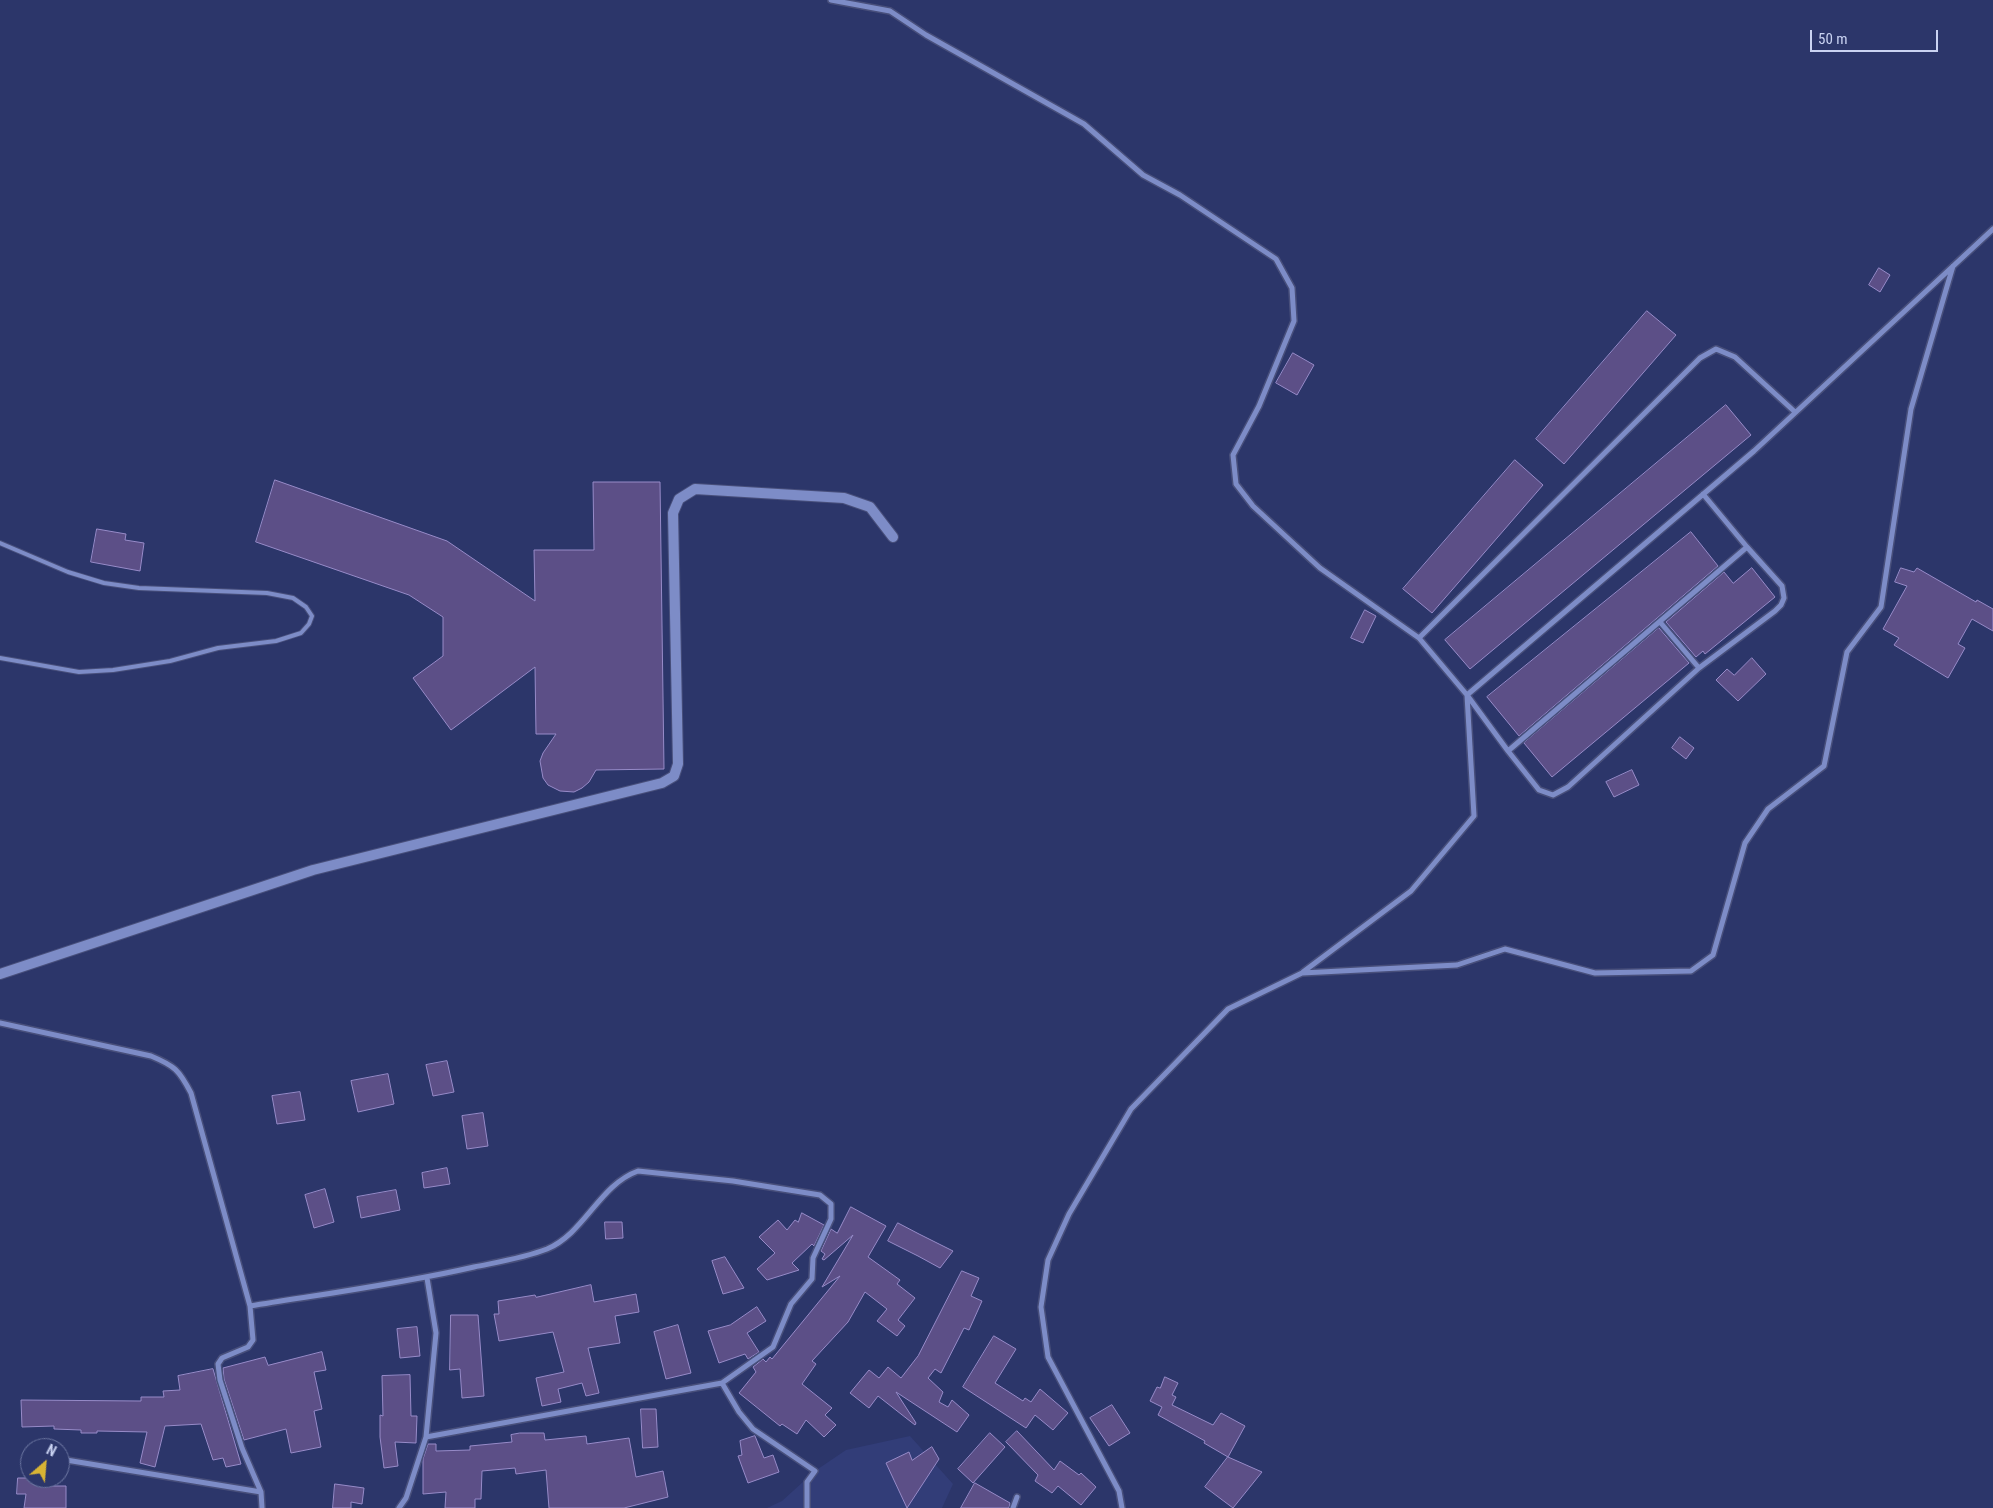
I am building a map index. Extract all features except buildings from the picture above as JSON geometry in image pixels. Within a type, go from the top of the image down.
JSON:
[{"type":"street","points":[[831,0],[890,11],[926,35],[1084,124],[1142,175],[1180,194],[1276,258],[1292,288],[1294,321],[1259,406],[1233,455],[1236,484],[1253,506],[1320,568],[1419,638],[1467,695],[1539,790],[1554,794],[1568,787],[1699,668],[1781,605],[1784,598],[1782,586],[1747,548],[1704,494]]},
{"type":"street","points":[[1467,695],[1704,494],[1993,229]]},
{"type":"street","points":[[1302,973],[1457,965],[1504,949],[1595,973],[1691,971],[1713,955],[1745,843],[1768,810],[1824,766],[1847,652],[1881,607],[1911,409],[1953,266]]},
{"type":"street","points":[[1419,638],[1700,358],[1716,349],[1735,357],[1795,412]]},
{"type":"street","points":[[0,974],[312,870],[662,782],[674,776],[678,764],[673,513],[679,499],[694,489],[844,498],[870,507],[893,537]]},
{"type":"street","points":[[1508,751],[1747,548]]},
{"type":"street","points":[[1660,622],[1699,668]]},
{"type":"street","points":[[1122,1508],[1118,1491],[1048,1357],[1041,1308],[1048,1260],[1069,1214],[1131,1109],[1228,1009],[1302,973],[1411,891],[1474,816],[1467,695]]},
{"type":"street","points":[[0,1023],[150,1056],[170,1063],[183,1078],[191,1094],[250,1306],[252,1340],[248,1347],[222,1358],[218,1364],[220,1380],[242,1448],[261,1492],[262,1508]]},
{"type":"street","points":[[250,1306],[427,1278],[530,1255],[549,1248],[566,1238],[616,1184],[626,1175],[638,1171],[733,1182],[820,1195],[830,1204],[831,1219],[813,1258],[812,1280],[791,1304],[774,1347],[722,1383],[426,1437]]},
{"type":"street","points":[[399,1508],[406,1498],[426,1437],[436,1334],[427,1278]]},
{"type":"street","points":[[722,1383],[739,1412],[754,1429],[815,1471],[807,1482],[807,1508]]},
{"type":"street","points":[[70,1461],[261,1492]]},
{"type":"street","points":[[1013,1508],[1018,1497]]},
{"type":"lane","points":[[0,543],[68,572],[104,582],[139,588],[267,593],[293,598],[306,607],[312,616],[309,624],[301,633],[276,641],[218,648],[170,661],[113,670],[79,672],[0,658]]},
{"type":"shaded area","points":[[910,1436],[953,1484],[942,1508],[767,1508],[782,1501],[815,1471],[846,1450]]}]
